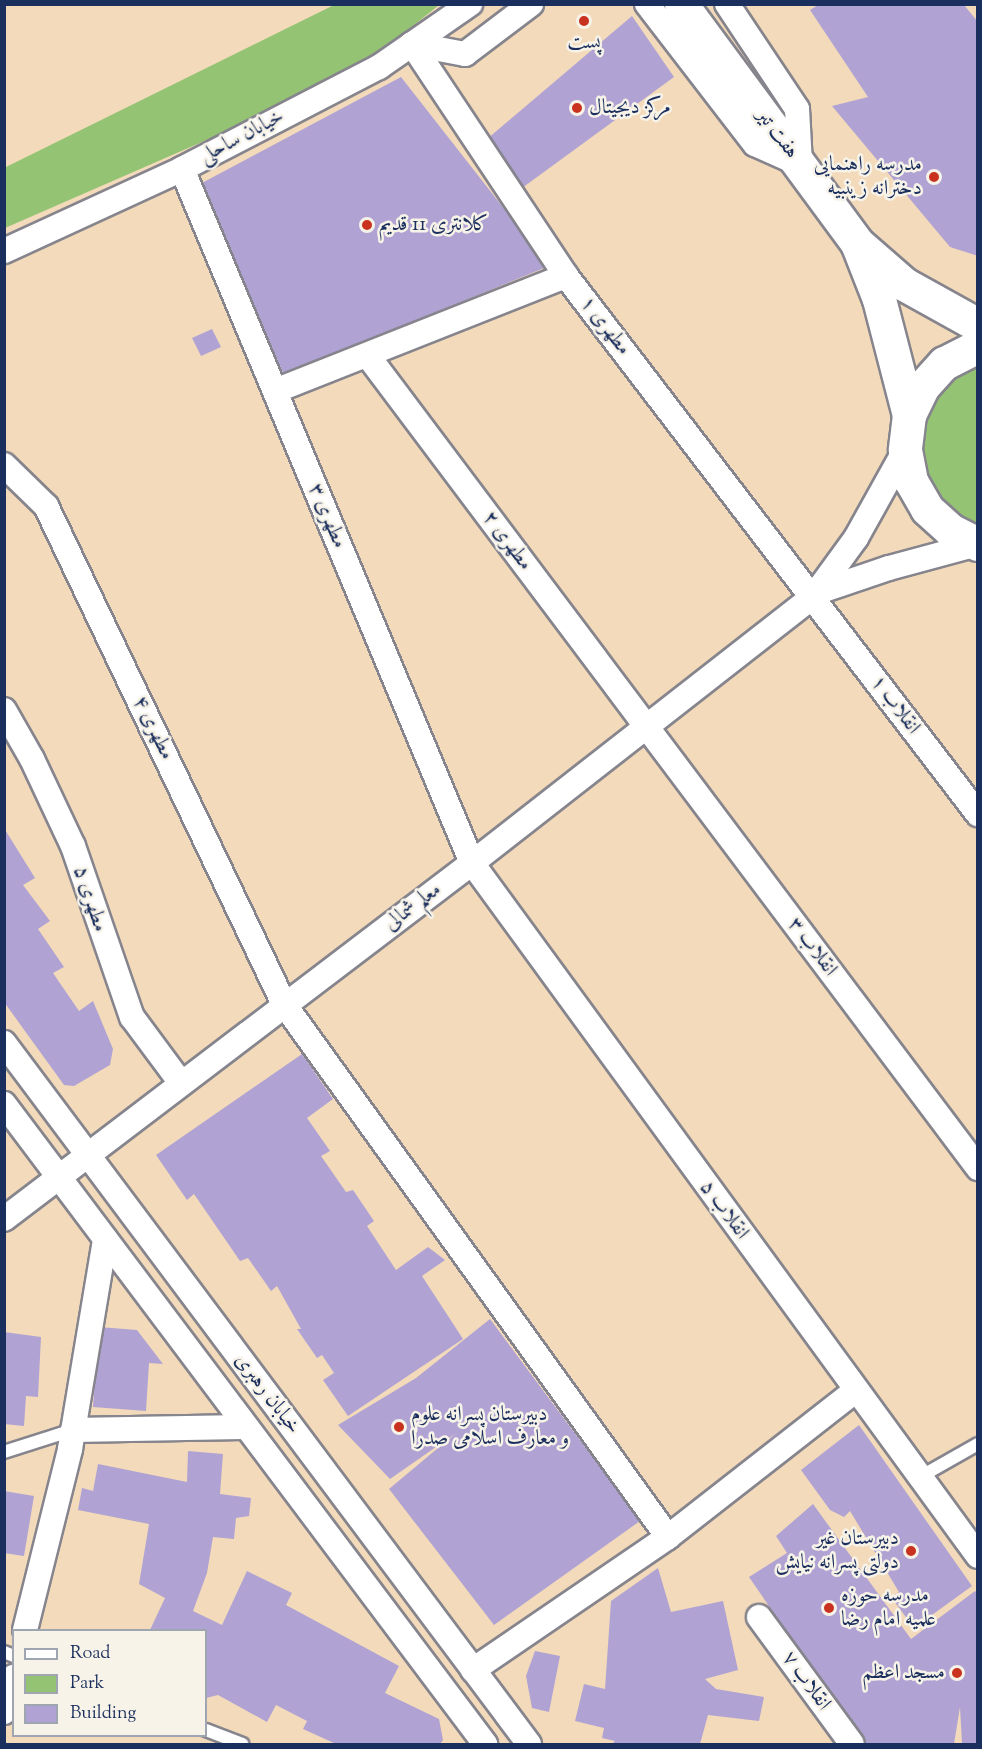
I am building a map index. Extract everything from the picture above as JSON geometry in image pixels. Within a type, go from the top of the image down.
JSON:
[{"type":"main road","name":"هفت تیر","points":[[681,4],[857,243]]},
{"type":"main road","points":[[857,243],[904,284],[978,325]]},
{"type":"main road","points":[[857,243],[879,299],[909,415]]},
{"type":"main road","points":[[978,346],[944,363],[922,386],[909,415],[905,450],[911,481],[927,508],[950,530],[978,544]]},
{"type":"street","name":"خیابان ساحلی","points":[[4,251],[182,169],[379,67],[470,4]]},
{"type":"street","points":[[412,44],[465,54],[531,4]]},
{"type":"street","points":[[646,4],[755,144],[800,165],[797,109],[727,4]]},
{"type":"street","name":"مطهری ۱","points":[[412,44],[566,276],[816,594]]},
{"type":"street","name":"مطهری ۳","points":[[182,169],[472,863]]},
{"type":"street","points":[[275,391],[566,276]]},
{"type":"street","name":"مطهری ۲","points":[[368,356],[646,726]]},
{"type":"street","points":[[816,594],[856,538],[905,450]]},
{"type":"street","name":"مطهری ۴","points":[[4,465],[46,506],[284,1004],[668,1537]]},
{"type":"street","points":[[816,594],[888,568],[978,544]]},
{"type":"street","name":"معلم شمالی","points":[[4,1220],[284,1004],[472,863],[816,594]]},
{"type":"street","name":"انقلاب ۱","points":[[816,594],[978,814]]},
{"type":"street","name":"مطهری ۵","points":[[4,710],[33,759],[73,846],[132,1017],[181,1083]]},
{"type":"street","name":"انقلاب ۳","points":[[646,726],[978,1168]]},
{"type":"street","name":"انقلاب ۵","points":[[472,863],[918,1478],[978,1556]]},
{"type":"street","name":"خیابان رهبری","points":[[4,1043],[529,1744]]},
{"type":"street","name":"خیابان رهبری","points":[[4,1104],[485,1744]]},
{"type":"street","points":[[25,1629],[73,1430],[105,1239]]},
{"type":"street","points":[[473,1670],[668,1537],[855,1391]]},
{"type":"street","points":[[73,1430],[246,1426]]},
{"type":"street","name":"انقلاب ۷","points":[[759,1617],[852,1744]]},
{"type":"street","points":[[4,1712],[12,1683]]},
{"type":"lane","points":[[4,1452],[73,1430]]},
{"type":"lane","points":[[918,1478],[978,1443]]},
{"type":"lane","points":[[207,1730],[242,1744]]},
{"type":"green space","points":[[334,5],[439,5],[393,42],[340,75],[218,135],[5,228],[4,168]]},
{"type":"green space","points":[[977,356],[977,527],[959,519],[936,500],[921,475],[918,417],[930,391]]},
{"type":"building","name":"مدرسه راهنمایی دخترانه زینبیه","points":[[818,5],[964,5],[978,22],[978,256],[950,247],[832,106],[868,97],[810,10]]},
{"type":"building","name":"مرکز دیجیتال","points":[[632,16],[674,77],[522,188],[487,139]]},
{"type":"building","name":"کلانتری 11 قدیم","points":[[401,77],[549,266],[284,375],[200,184]]},
{"type":"building","points":[[212,329],[221,347],[201,356],[192,338]]},
{"type":"building","points":[[4,828],[35,878],[23,885],[50,921],[38,929],[64,967],[53,973],[79,1011],[93,1001],[113,1049],[110,1065],[74,1086],[64,1085],[4,1002]]},
{"type":"building","points":[[302,1054],[333,1099],[307,1118],[330,1151],[321,1156],[346,1192],[353,1190],[374,1221],[367,1226],[396,1270],[428,1247],[445,1260],[422,1276],[463,1339],[348,1416],[323,1380],[334,1373],[322,1355],[317,1358],[297,1329],[301,1329],[277,1286],[271,1291],[248,1258],[240,1261],[194,1194],[187,1200],[156,1155]]},
{"type":"building","points":[[490,1319],[640,1521],[494,1625],[389,1489],[456,1433],[390,1479],[338,1425],[416,1378]]},
{"type":"building","points":[[99,1327],[137,1330],[163,1364],[149,1363],[146,1411],[93,1407]]},
{"type":"building","points":[[4,1332],[41,1337],[38,1397],[26,1396],[24,1426],[4,1424]]},
{"type":"building","name":"دبیرستان غیر دولتی پسرانه نیایش","points":[[859,1425],[972,1586],[914,1628],[891,1597],[899,1592],[850,1511],[844,1517],[830,1510],[801,1470]]},
{"type":"building","points":[[188,1451],[223,1454],[220,1494],[251,1498],[249,1516],[236,1518],[234,1539],[213,1537],[207,1573],[193,1611],[222,1625],[247,1571],[292,1593],[286,1605],[399,1666],[385,1693],[439,1719],[443,1740],[440,1744],[336,1744],[303,1729],[307,1721],[276,1705],[267,1722],[218,1695],[207,1698],[207,1629],[150,1629],[165,1598],[139,1584],[149,1524],[78,1510],[82,1488],[93,1491],[98,1464],[187,1482]]},
{"type":"building","points":[[4,1491],[34,1496],[24,1556],[4,1553]]},
{"type":"building","name":"مدرسه حوزه علمیه امام رضا","points":[[813,1504],[911,1639],[975,1591],[978,1594],[978,1744],[962,1744],[960,1707],[954,1744],[864,1744],[749,1577],[787,1553],[776,1536]]},
{"type":"building","points":[[658,1568],[671,1612],[723,1601],[738,1670],[705,1679],[716,1689],[764,1697],[759,1721],[708,1715],[700,1744],[612,1744],[615,1741],[602,1738],[604,1728],[575,1721],[584,1684],[605,1689],[611,1601]]},
{"type":"building","points":[[535,1651],[560,1656],[549,1712],[532,1708],[526,1676]]},
{"type":"place","name":"پست","points":[[584,21]]},
{"type":"place","name":"مرکز دیجیتال","points":[[577,108]]},
{"type":"place","name":"مدرسه راهنمایی دخترانه زینبیه","points":[[934,177]]},
{"type":"place","name":"کلانتری 11 قدیم","points":[[367,225]]},
{"type":"place","name":"دبیرستان پسرانه علوم و معارف اسلامی صدرا","points":[[399,1427]]},
{"type":"place","name":"دبیرستان غیر دولتی پسرانه نیایش","points":[[911,1551]]},
{"type":"place","name":"مدرسه حوزه علمیه امام رضا","points":[[829,1608]]},
{"type":"place","name":"مسجد اعظم","points":[[957,1673]]}]
